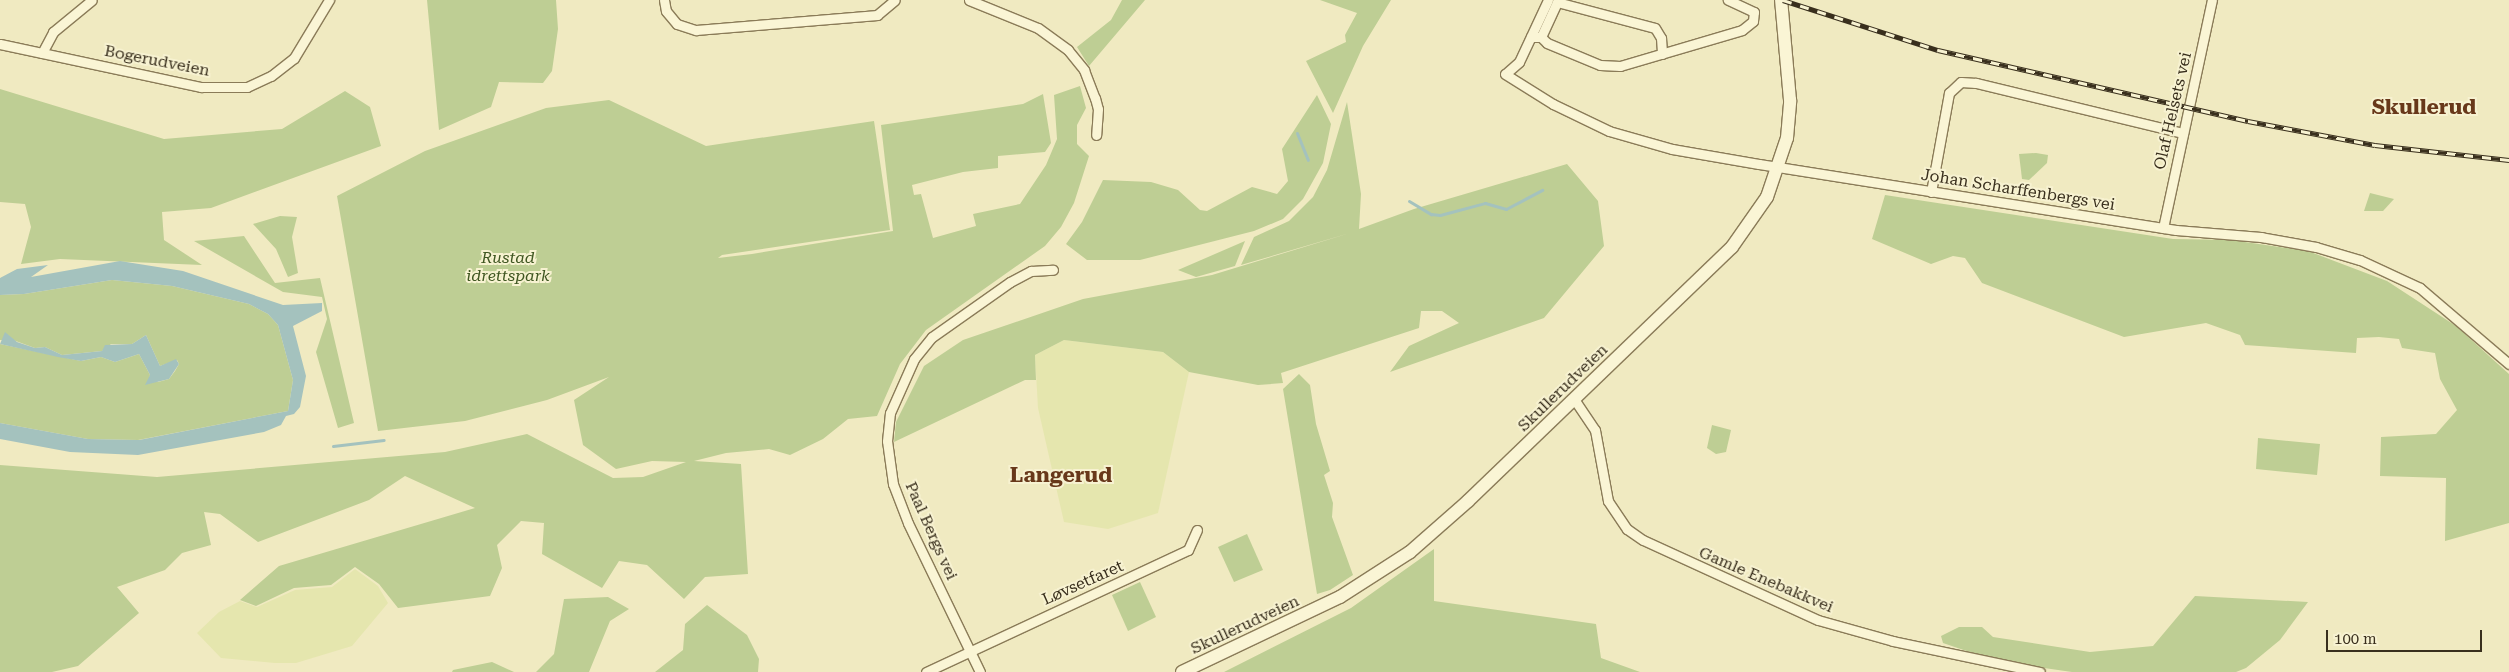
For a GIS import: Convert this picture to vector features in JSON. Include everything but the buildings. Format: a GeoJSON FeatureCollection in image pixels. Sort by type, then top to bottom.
{"type":"FeatureCollection","features":[{"type":"Feature","properties":{"kind":"main road","name":"Skullerudveien"},"geometry":{"type":"LineString","coordinates":[[1182,672],[1340,597],[1394,564],[1453,515],[1732,247],[1759,213],[1780,167],[1787,138],[1790,100],[1781,2]]}},
{"type":"Feature","properties":{"kind":"street"},"geometry":{"type":"LineString","coordinates":[[42,53],[53,32],[92,0]]}},
{"type":"Feature","properties":{"kind":"street","name":"Bogerudveien"},"geometry":{"type":"LineString","coordinates":[[0,44],[201,87],[248,87],[271,76],[294,58],[329,0]]}},
{"type":"Feature","properties":{"kind":"street"},"geometry":{"type":"LineString","coordinates":[[664,0],[666,11],[677,24],[696,30],[877,15],[895,0]]}},
{"type":"Feature","properties":{"kind":"street"},"geometry":{"type":"LineString","coordinates":[[969,0],[1038,28],[1068,50],[1084,70],[1095,98],[1098,109],[1096,135]]}},
{"type":"Feature","properties":{"kind":"street"},"geometry":{"type":"LineString","coordinates":[[1531,37],[1541,37],[1547,43],[1606,66],[1620,66],[1733,35],[1749,26],[1754,12],[1728,0]]}},
{"type":"Feature","properties":{"kind":"street","name":"Olaf Helsets vei"},"geometry":{"type":"LineString","coordinates":[[2163,228],[2212,0]]}},
{"type":"Feature","properties":{"kind":"street"},"geometry":{"type":"LineString","coordinates":[[1554,1],[1655,28],[1661,38],[1662,54]]}},
{"type":"Feature","properties":{"kind":"street"},"geometry":{"type":"LineString","coordinates":[[1541,37],[1554,1]]}},
{"type":"Feature","properties":{"kind":"street"},"geometry":{"type":"LineString","coordinates":[[1531,37],[1554,1]]}},
{"type":"Feature","properties":{"kind":"street","name":"Johan Scharffenbergs vei"},"geometry":{"type":"LineString","coordinates":[[1531,37],[1518,64],[1505,74],[1580,118],[1633,140],[1780,167],[2163,228],[2275,239],[2360,260],[2430,295],[2509,364]]}},
{"type":"Feature","properties":{"kind":"street"},"geometry":{"type":"LineString","coordinates":[[1931,192],[1948,93],[1961,82],[1976,83],[2183,133]]}},
{"type":"Feature","properties":{"kind":"street","name":"Paal Bergs vei"},"geometry":{"type":"LineString","coordinates":[[980,672],[969,652],[893,484],[887,441],[890,412],[914,359],[937,333],[1021,276],[1031,271],[1053,270]]}},
{"type":"Feature","properties":{"kind":"street","name":"Gamle Enebakkvei"},"geometry":{"type":"LineString","coordinates":[[1574,399],[1595,430],[1608,501],[1627,528],[1643,540],[1818,620],[1894,641],[2040,672]]}},
{"type":"Feature","properties":{"kind":"street","name":"Løvsetfaret"},"geometry":{"type":"LineString","coordinates":[[926,672],[1188,550],[1197,530]]}},
{"type":"Feature","properties":{"kind":"green space"},"geometry":{"type":"Polygon","coordinates":[[[427,0],[556,0],[558,29],[552,71],[543,83],[499,82],[491,107],[439,130],[427,0]]]}},
{"type":"Feature","properties":{"kind":"green space"},"geometry":{"type":"Polygon","coordinates":[[[1122,0],[1145,0],[1089,66],[1077,47],[1111,20],[1122,0]]]}},
{"type":"Feature","properties":{"kind":"green space"},"geometry":{"type":"Polygon","coordinates":[[[1320,0],[1391,0],[1363,46],[1333,113],[1306,61],[1346,42],[1345,35],[1357,13],[1320,0]]]}},
{"type":"Feature","properties":{"kind":"green space","name":"Rustad idrettspark"},"geometry":{"type":"Polygon","coordinates":[[[1080,86],[1086,108],[1077,125],[1077,144],[1089,156],[1074,203],[1061,227],[1045,246],[926,330],[900,364],[877,416],[848,419],[823,439],[790,455],[769,449],[726,453],[694,461],[741,464],[748,574],[705,577],[684,599],[647,565],[619,561],[602,588],[542,554],[544,523],[521,521],[497,545],[502,568],[490,596],[398,608],[379,584],[355,567],[331,585],[294,588],[256,606],[240,600],[279,566],[475,508],[405,476],[369,500],[258,542],[220,514],[204,512],[211,545],[182,553],[165,570],[117,587],[139,613],[78,666],[52,672],[0,672],[0,465],[157,477],[445,452],[527,434],[613,478],[643,477],[686,462],[652,461],[616,469],[583,445],[574,400],[609,377],[547,400],[465,421],[378,431],[337,196],[425,151],[546,108],[609,100],[706,146],[874,121],[890,230],[722,255],[718,258],[752,254],[893,231],[881,125],[1023,104],[1043,94],[1051,143],[1045,152],[998,156],[998,168],[963,172],[912,185],[914,195],[921,194],[933,238],[976,226],[973,214],[1020,204],[1046,165],[1057,139],[1054,95],[1080,86]]]}},
{"type":"Feature","properties":{"kind":"green space"},"geometry":{"type":"Polygon","coordinates":[[[0,89],[164,139],[282,129],[345,91],[370,107],[381,146],[211,208],[162,212],[164,240],[202,265],[60,259],[21,264],[31,227],[25,204],[0,202],[0,89]]]}},
{"type":"Feature","properties":{"kind":"green space"},"geometry":{"type":"Polygon","coordinates":[[[1317,95],[1331,124],[1323,163],[1303,199],[1283,219],[1254,231],[1140,260],[1087,260],[1066,244],[1082,222],[1103,180],[1151,182],[1178,190],[1200,210],[1207,211],[1252,187],[1277,194],[1288,181],[1282,149],[1317,95]]]}},
{"type":"Feature","properties":{"kind":"green space"},"geometry":{"type":"Polygon","coordinates":[[[1347,102],[1361,194],[1359,229],[1414,209],[1567,164],[1598,201],[1604,246],[1544,318],[1390,372],[1409,346],[1459,323],[1442,311],[1421,311],[1419,328],[1281,373],[1283,383],[1258,385],[1189,372],[1163,352],[1064,340],[1035,355],[1036,380],[1025,380],[894,442],[896,422],[924,366],[963,340],[1083,299],[1212,275],[1350,233],[1241,265],[1254,237],[1289,221],[1313,197],[1327,170],[1347,102]]]}},
{"type":"Feature","properties":{"kind":"green space"},"geometry":{"type":"Polygon","coordinates":[[[2036,153],[2048,155],[2047,163],[2029,180],[2022,179],[2019,154],[2036,153]]]}},
{"type":"Feature","properties":{"kind":"green space"},"geometry":{"type":"Polygon","coordinates":[[[2370,193],[2394,199],[2383,211],[2364,211],[2370,193]]]}},
{"type":"Feature","properties":{"kind":"green space"},"geometry":{"type":"Polygon","coordinates":[[[1885,195],[2173,239],[2231,240],[2308,251],[2387,281],[2456,326],[2509,374],[2509,523],[2445,541],[2446,478],[2380,476],[2381,437],[2436,434],[2457,410],[2440,379],[2435,353],[2402,348],[2399,339],[2379,337],[2357,338],[2356,353],[2245,345],[2240,335],[2206,323],[2124,337],[1982,283],[1965,258],[1953,256],[1931,264],[1872,239],[1885,195]]]}},
{"type":"Feature","properties":{"kind":"green space"},"geometry":{"type":"Polygon","coordinates":[[[280,216],[297,217],[292,237],[298,273],[288,277],[276,249],[253,224],[280,216]]]}},
{"type":"Feature","properties":{"kind":"green space"},"geometry":{"type":"Polygon","coordinates":[[[244,236],[275,283],[320,278],[354,423],[338,428],[316,352],[327,319],[322,297],[283,292],[194,241],[244,236]]]}},
{"type":"Feature","properties":{"kind":"green space"},"geometry":{"type":"Polygon","coordinates":[[[1245,241],[1235,266],[1196,277],[1178,270],[1245,241]]]}},
{"type":"Feature","properties":{"kind":"green space"},"geometry":{"type":"Polygon","coordinates":[[[112,280],[172,286],[249,304],[268,314],[278,325],[293,380],[288,411],[138,440],[88,439],[0,423],[0,344],[81,361],[101,357],[115,362],[139,354],[150,375],[149,380],[158,382],[169,379],[179,364],[177,360],[160,366],[146,335],[132,344],[111,344],[102,351],[62,355],[45,347],[35,348],[13,340],[0,340],[0,295],[24,294],[112,280]]]}},
{"type":"Feature","properties":{"kind":"green space"},"geometry":{"type":"Polygon","coordinates":[[[1064,340],[1163,352],[1189,372],[1158,513],[1108,529],[1064,522],[1038,408],[1035,355],[1064,340]]]}},
{"type":"Feature","properties":{"kind":"green space"},"geometry":{"type":"Polygon","coordinates":[[[1299,374],[1310,385],[1316,424],[1330,471],[1324,475],[1333,503],[1332,517],[1353,575],[1330,590],[1317,594],[1283,389],[1299,374]]]}},
{"type":"Feature","properties":{"kind":"green space"},"geometry":{"type":"Polygon","coordinates":[[[1712,425],[1731,430],[1726,452],[1716,454],[1707,448],[1712,425]]]}},
{"type":"Feature","properties":{"kind":"green space"},"geometry":{"type":"Polygon","coordinates":[[[2258,438],[2320,444],[2317,475],[2256,469],[2258,438]]]}},
{"type":"Feature","properties":{"kind":"green space"},"geometry":{"type":"Polygon","coordinates":[[[1247,534],[1263,570],[1234,582],[1218,547],[1247,534]]]}},
{"type":"Feature","properties":{"kind":"green space"},"geometry":{"type":"Polygon","coordinates":[[[1434,549],[1434,601],[1596,624],[1601,658],[1640,672],[1224,672],[1351,608],[1434,549]]]}},
{"type":"Feature","properties":{"kind":"green space"},"geometry":{"type":"Polygon","coordinates":[[[355,569],[378,586],[388,603],[352,646],[296,663],[275,663],[221,658],[197,633],[219,612],[240,601],[257,607],[295,590],[332,587],[355,569]]]}},
{"type":"Feature","properties":{"kind":"green space"},"geometry":{"type":"Polygon","coordinates":[[[1140,582],[1156,617],[1128,631],[1112,595],[1140,582]]]}},
{"type":"Feature","properties":{"kind":"green space"},"geometry":{"type":"Polygon","coordinates":[[[2195,596],[2308,602],[2280,640],[2246,668],[2236,672],[2072,672],[1996,661],[1943,643],[1941,636],[1959,627],[1982,627],[1993,637],[2090,652],[2153,646],[2195,596]]]}},
{"type":"Feature","properties":{"kind":"green space"},"geometry":{"type":"Polygon","coordinates":[[[608,597],[629,609],[610,621],[589,672],[536,672],[554,654],[564,599],[608,597]]]}},
{"type":"Feature","properties":{"kind":"green space"},"geometry":{"type":"Polygon","coordinates":[[[707,605],[747,635],[759,659],[758,672],[655,672],[683,650],[685,624],[707,605]]]}},
{"type":"Feature","properties":{"kind":"green space"},"geometry":{"type":"Polygon","coordinates":[[[492,662],[514,672],[452,672],[453,670],[492,662]]]}},
{"type":"Feature","properties":{"kind":"water"},"geometry":{"type":"Polygon","coordinates":[[[120,261],[183,271],[283,305],[322,303],[322,311],[293,326],[306,376],[300,407],[294,414],[286,416],[281,425],[264,432],[138,455],[70,452],[0,439],[0,423],[88,439],[139,440],[288,411],[293,380],[278,325],[268,314],[249,304],[172,286],[112,280],[24,294],[0,295],[0,278],[17,269],[48,265],[31,277],[120,261]]]}},
{"type":"Feature","properties":{"kind":"water"},"geometry":{"type":"Polygon","coordinates":[[[5,332],[17,342],[35,348],[45,347],[62,355],[102,351],[105,345],[132,344],[146,335],[160,366],[176,359],[179,364],[169,379],[145,385],[150,375],[139,354],[115,362],[101,357],[81,361],[0,344],[5,332]]]}},
{"type":"Feature","properties":{"kind":"waterway"},"geometry":{"type":"LineString","coordinates":[[1297,133],[1308,160]]}},
{"type":"Feature","properties":{"kind":"waterway"},"geometry":{"type":"LineString","coordinates":[[1409,201],[1431,214],[1440,215],[1485,203],[1506,209],[1542,190]]}},
{"type":"Feature","properties":{"kind":"waterway"},"geometry":{"type":"LineString","coordinates":[[333,446],[384,440]]}},
{"type":"Feature","properties":{"kind":"railway"},"geometry":{"type":"LineString","coordinates":[[1783,0],[1938,50],[2248,121],[2375,145],[2509,160]]}},
{"type":"Feature","properties":{"kind":"district","name":"Skullerud"},"geometry":{"type":"Point","coordinates":[2424,107]}},
{"type":"Feature","properties":{"kind":"district","name":"Langerud"},"geometry":{"type":"Point","coordinates":[1061,475]}}]}
